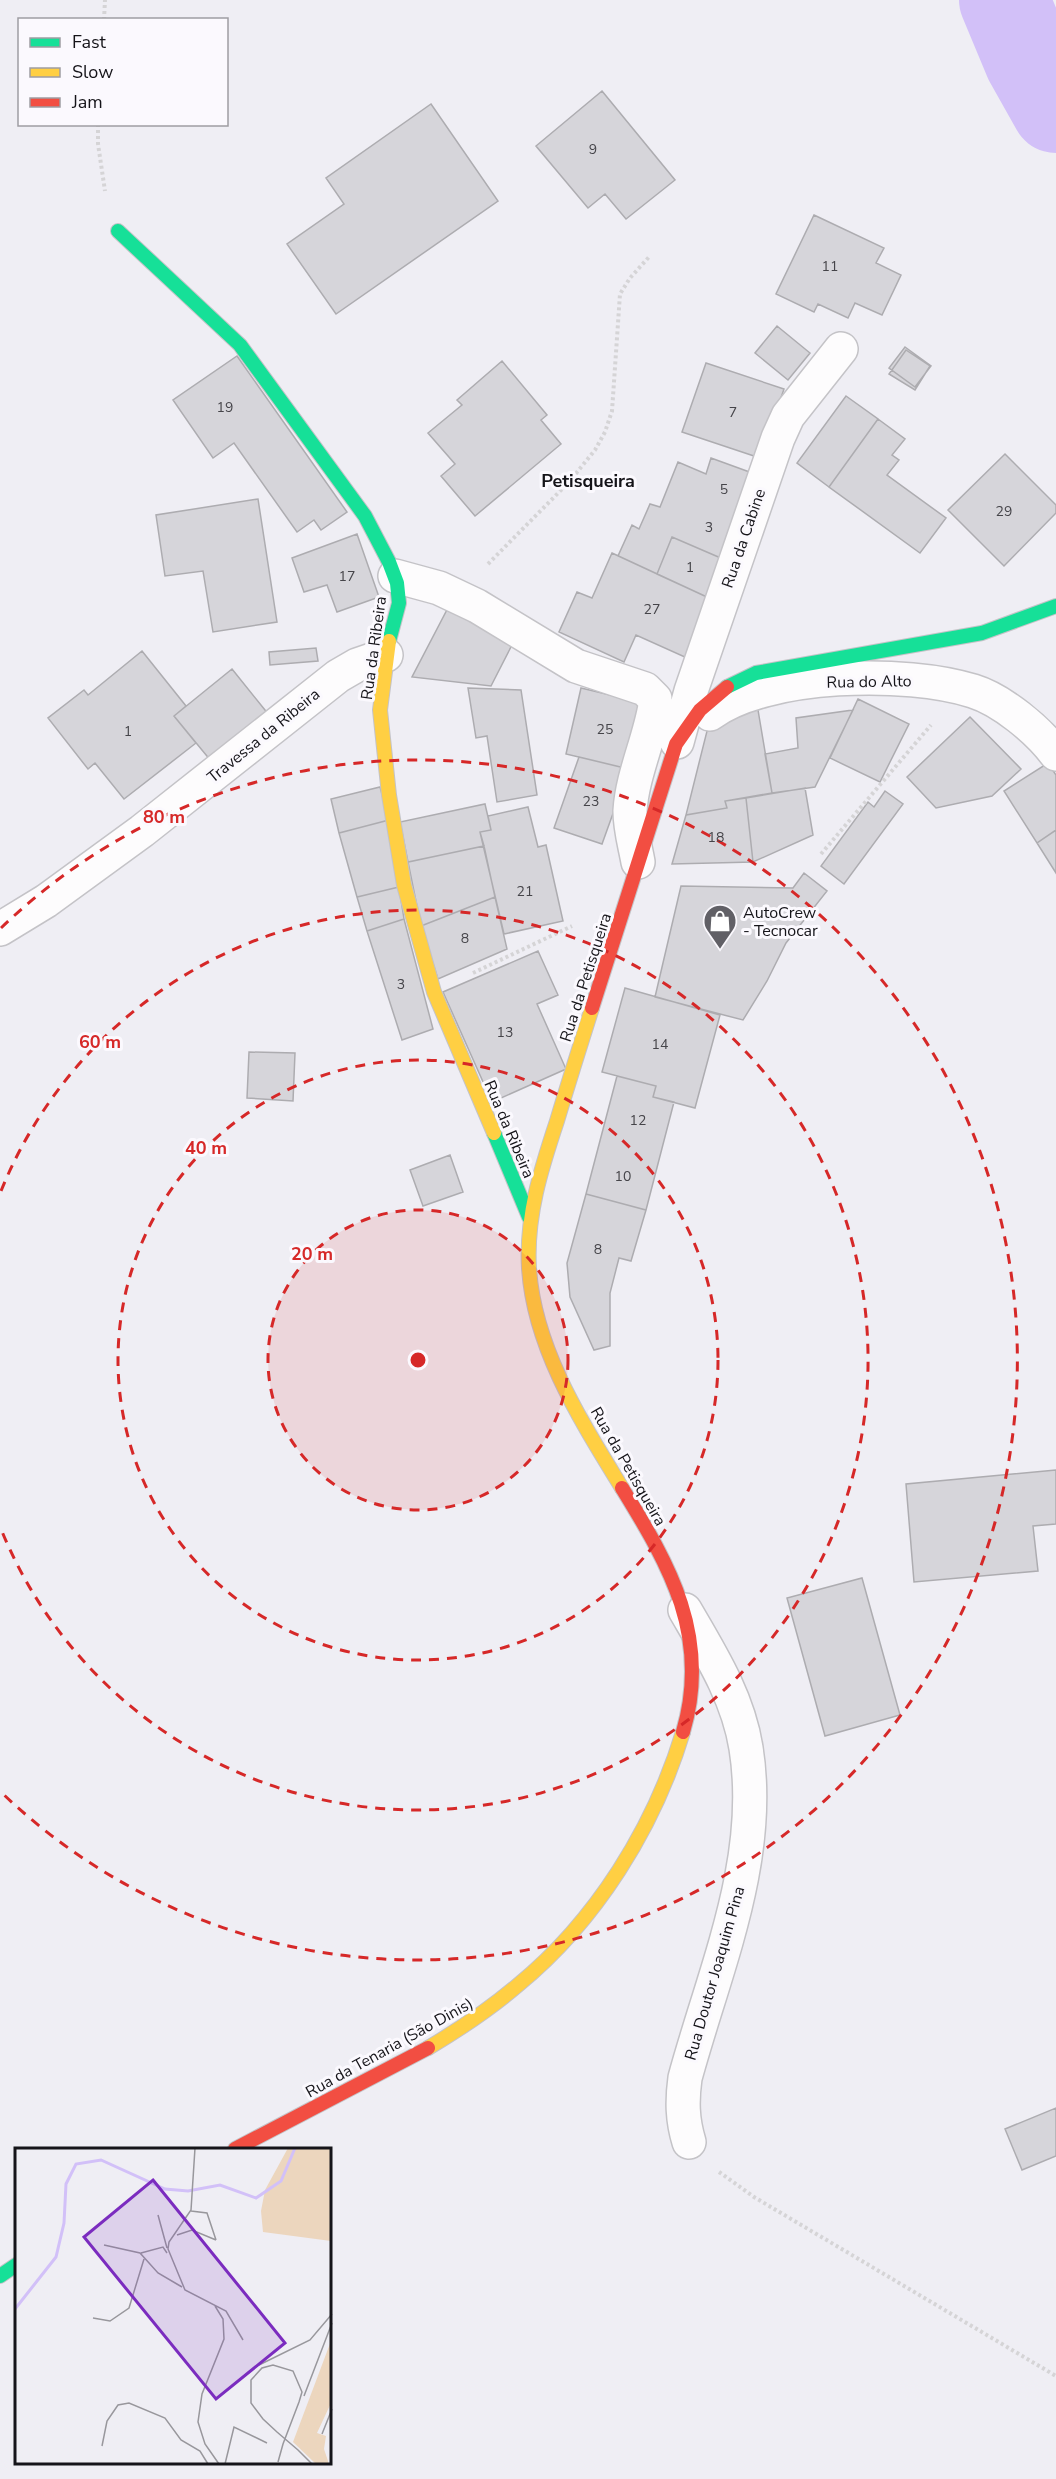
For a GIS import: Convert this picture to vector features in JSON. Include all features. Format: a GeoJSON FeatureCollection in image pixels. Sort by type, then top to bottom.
{"type":"FeatureCollection","features":[{"type":"Feature","properties":{"kind":"street","name":"Rua da Ribeira"},"geometry":{"type":"LineString","coordinates":[[118,231],[240,345],[365,516],[395,576],[399,603],[386,655],[380,710],[389,795],[404,885],[434,992],[529,1217]]}},
{"type":"Feature","properties":{"kind":"street","name":"Rua da Cabine"},"geometry":{"type":"LineString","coordinates":[[676,744],[691,691],[778,438],[788,416],[841,349]]}},
{"type":"Feature","properties":{"kind":"street"},"geometry":{"type":"LineString","coordinates":[[395,576],[439,588],[456,596],[516,628],[559,658],[596,674],[627,681],[645,689],[655,699],[654,716],[632,792],[630,812],[639,862]]}},
{"type":"Feature","properties":{"kind":"street","name":"Rua da Petisqueira"},"geometry":{"type":"LineString","coordinates":[[682,1603],[663,1557],[583,1422],[548,1347],[530,1281],[529,1217],[537,1183],[668,764],[686,727],[714,696],[726,686],[756,673],[982,633],[1056,606]]}},
{"type":"Feature","properties":{"kind":"street","name":"Travessa da Ribeira"},"geometry":{"type":"LineString","coordinates":[[0,929],[46,901],[142,831],[338,676],[357,665],[386,655]]}},
{"type":"Feature","properties":{"kind":"street","name":"Rua do Alto"},"geometry":{"type":"LineString","coordinates":[[676,744],[718,708],[752,693],[779,687],[846,680],[896,678],[976,691],[1022,720],[1047,742],[1056,754]]}},
{"type":"Feature","properties":{"kind":"street","name":"Rua Doutor Joaquim Pina"},"geometry":{"type":"LineString","coordinates":[[682,1603],[722,1674],[736,1711],[746,1746],[750,1786],[749,1829],[734,1913],[685,2078],[682,2100],[683,2122],[689,2142]]}},
{"type":"Feature","properties":{"kind":"street","name":"Rua da Tenaria (São Dinis)"},"geometry":{"type":"LineString","coordinates":[[237,2148],[384,2071],[450,2035],[479,2016],[525,1980],[557,1949],[590,1910],[617,1873],[642,1830],[675,1759],[687,1720],[691,1669],[690,1647],[682,1603]]}},
{"type":"Feature","properties":{"kind":"street"},"geometry":{"type":"LineString","coordinates":[[0,2276],[15,2266]]}},
{"type":"Feature","properties":{"kind":"path"},"geometry":{"type":"LineString","coordinates":[[104,18],[105,0]]}},
{"type":"Feature","properties":{"kind":"path"},"geometry":{"type":"LineString","coordinates":[[98,126],[103,183],[118,231]]}},
{"type":"Feature","properties":{"kind":"path"},"geometry":{"type":"LineString","coordinates":[[456,596],[569,482],[594,450],[612,411],[620,294],[630,278],[649,257]]}},
{"type":"Feature","properties":{"kind":"path"},"geometry":{"type":"LineString","coordinates":[[821,854],[962,688]]}},
{"type":"Feature","properties":{"kind":"path"},"geometry":{"type":"LineString","coordinates":[[434,992],[627,900]]}},
{"type":"Feature","properties":{"kind":"path"},"geometry":{"type":"LineString","coordinates":[[689,2142],[730,2182],[1056,2376]]}},
{"type":"Feature","properties":{"kind":"building"},"geometry":{"type":"Polygon","coordinates":[[[602,91],[675,180],[626,219],[605,194],[588,208],[536,146],[602,91]]]}},
{"type":"Feature","properties":{"kind":"building"},"geometry":{"type":"Polygon","coordinates":[[[431,104],[498,201],[336,314],[287,244],[344,204],[326,178],[431,104]]]}},
{"type":"Feature","properties":{"kind":"building"},"geometry":{"type":"Polygon","coordinates":[[[814,215],[884,248],[876,263],[901,275],[882,315],[855,303],[848,318],[818,304],[814,312],[776,294],[814,215]]]}},
{"type":"Feature","properties":{"kind":"building"},"geometry":{"type":"Polygon","coordinates":[[[777,326],[810,353],[788,380],[755,353],[777,326]]]}},
{"type":"Feature","properties":{"kind":"building"},"geometry":{"type":"Polygon","coordinates":[[[905,347],[931,366],[915,387],[889,368],[905,347]]]}},
{"type":"Feature","properties":{"kind":"building"},"geometry":{"type":"Polygon","coordinates":[[[906,350],[930,366],[915,390],[889,374],[906,350]]]}},
{"type":"Feature","properties":{"kind":"building"},"geometry":{"type":"Polygon","coordinates":[[[237,356],[347,512],[321,530],[314,520],[297,532],[234,443],[213,458],[173,400],[237,356]]]}},
{"type":"Feature","properties":{"kind":"building"},"geometry":{"type":"Polygon","coordinates":[[[502,361],[547,415],[541,420],[561,444],[475,516],[441,476],[455,464],[428,433],[462,405],[457,400],[502,361]]]}},
{"type":"Feature","properties":{"kind":"building"},"geometry":{"type":"Polygon","coordinates":[[[706,363],[784,389],[760,458],[682,432],[706,363]]]}},
{"type":"Feature","properties":{"kind":"building"},"geometry":{"type":"Polygon","coordinates":[[[846,396],[878,419],[829,487],[797,463],[846,396]]]}},
{"type":"Feature","properties":{"kind":"building"},"geometry":{"type":"Polygon","coordinates":[[[878,419],[905,439],[892,455],[899,460],[887,475],[946,518],[920,553],[829,487],[878,419]]]}},
{"type":"Feature","properties":{"kind":"building"},"geometry":{"type":"Polygon","coordinates":[[[1005,454],[1056,505],[1056,513],[1004,566],[948,510],[1005,454]]]}},
{"type":"Feature","properties":{"kind":"building"},"geometry":{"type":"Polygon","coordinates":[[[711,458],[755,474],[723,559],[672,537],[657,574],[618,556],[632,525],[639,529],[650,504],[660,507],[678,462],[706,474],[711,458]]]}},
{"type":"Feature","properties":{"kind":"building"},"geometry":{"type":"Polygon","coordinates":[[[258,499],[277,622],[213,632],[203,571],[165,576],[156,515],[258,499]]]}},
{"type":"Feature","properties":{"kind":"building"},"geometry":{"type":"Polygon","coordinates":[[[357,534],[379,597],[337,612],[327,585],[304,592],[292,558],[357,534]]]}},
{"type":"Feature","properties":{"kind":"building"},"geometry":{"type":"Polygon","coordinates":[[[672,537],[723,559],[709,598],[657,574],[672,537]]]}},
{"type":"Feature","properties":{"kind":"building"},"geometry":{"type":"Polygon","coordinates":[[[612,553],[709,598],[687,658],[636,635],[624,662],[559,632],[577,592],[592,598],[612,553]]]}},
{"type":"Feature","properties":{"kind":"building"},"geometry":{"type":"Polygon","coordinates":[[[450,604],[515,639],[491,686],[412,677],[450,604]]]}},
{"type":"Feature","properties":{"kind":"building"},"geometry":{"type":"Polygon","coordinates":[[[316,648],[318,661],[270,665],[269,652],[316,648]]]}},
{"type":"Feature","properties":{"kind":"building"},"geometry":{"type":"Polygon","coordinates":[[[142,651],[186,706],[174,716],[196,743],[124,799],[95,763],[88,769],[48,718],[84,690],[88,695],[142,651]]]}},
{"type":"Feature","properties":{"kind":"building"},"geometry":{"type":"Polygon","coordinates":[[[232,669],[269,715],[211,761],[174,716],[232,669]]]}},
{"type":"Feature","properties":{"kind":"building"},"geometry":{"type":"Polygon","coordinates":[[[468,688],[521,690],[537,795],[497,802],[487,736],[476,738],[468,688]]]}},
{"type":"Feature","properties":{"kind":"building"},"geometry":{"type":"Polygon","coordinates":[[[581,688],[644,703],[629,769],[566,754],[581,688]]]}},
{"type":"Feature","properties":{"kind":"building"},"geometry":{"type":"Polygon","coordinates":[[[858,699],[909,724],[880,782],[830,758],[858,699]]]}},
{"type":"Feature","properties":{"kind":"building"},"geometry":{"type":"Polygon","coordinates":[[[758,710],[772,793],[725,801],[727,808],[686,815],[707,731],[723,714],[758,710]]]}},
{"type":"Feature","properties":{"kind":"building"},"geometry":{"type":"Polygon","coordinates":[[[853,710],[815,787],[772,793],[765,754],[798,748],[796,718],[853,710]]]}},
{"type":"Feature","properties":{"kind":"building"},"geometry":{"type":"Polygon","coordinates":[[[970,717],[1021,769],[992,796],[936,808],[907,777],[970,717]]]}},
{"type":"Feature","properties":{"kind":"building"},"geometry":{"type":"Polygon","coordinates":[[[579,757],[629,769],[602,844],[554,828],[579,757]]]}},
{"type":"Feature","properties":{"kind":"building"},"geometry":{"type":"Polygon","coordinates":[[[1048,763],[1056,775],[1056,830],[1037,843],[1004,791],[1048,763]]]}},
{"type":"Feature","properties":{"kind":"building"},"geometry":{"type":"Polygon","coordinates":[[[380,787],[389,820],[339,833],[331,799],[380,787]]]}},
{"type":"Feature","properties":{"kind":"building"},"geometry":{"type":"Polygon","coordinates":[[[805,788],[813,835],[753,862],[746,798],[805,788]]]}},
{"type":"Feature","properties":{"kind":"building"},"geometry":{"type":"Polygon","coordinates":[[[885,791],[903,804],[844,884],[821,866],[868,802],[874,807],[885,791]]]}},
{"type":"Feature","properties":{"kind":"building"},"geometry":{"type":"Polygon","coordinates":[[[746,798],[753,862],[672,864],[686,815],[727,808],[725,801],[746,798]]]}},
{"type":"Feature","properties":{"kind":"building"},"geometry":{"type":"Polygon","coordinates":[[[485,804],[491,830],[480,832],[484,846],[408,862],[400,822],[485,804]]]}},
{"type":"Feature","properties":{"kind":"building"},"geometry":{"type":"Polygon","coordinates":[[[528,807],[538,847],[546,845],[563,921],[504,934],[480,832],[491,830],[488,816],[528,807]]]}},
{"type":"Feature","properties":{"kind":"building"},"geometry":{"type":"Polygon","coordinates":[[[389,820],[399,887],[357,897],[339,833],[389,820]]]}},
{"type":"Feature","properties":{"kind":"building"},"geometry":{"type":"Polygon","coordinates":[[[1056,830],[1056,873],[1037,843],[1056,830]]]}},
{"type":"Feature","properties":{"kind":"building"},"geometry":{"type":"Polygon","coordinates":[[[484,846],[495,897],[421,926],[408,862],[484,846]]]}},
{"type":"Feature","properties":{"kind":"building"},"geometry":{"type":"Polygon","coordinates":[[[804,873],[827,891],[786,943],[767,981],[743,1020],[655,997],[681,886],[793,888],[804,873]]]}},
{"type":"Feature","properties":{"kind":"building"},"geometry":{"type":"Polygon","coordinates":[[[399,887],[404,919],[367,931],[357,897],[399,887]]]}},
{"type":"Feature","properties":{"kind":"building"},"geometry":{"type":"Polygon","coordinates":[[[495,897],[507,949],[438,979],[421,926],[495,897]]]}},
{"type":"Feature","properties":{"kind":"building"},"geometry":{"type":"Polygon","coordinates":[[[404,919],[433,1029],[402,1040],[367,931],[404,919]]]}},
{"type":"Feature","properties":{"kind":"building"},"geometry":{"type":"Polygon","coordinates":[[[538,951],[558,995],[537,1004],[566,1069],[492,1102],[443,992],[538,951]]]}},
{"type":"Feature","properties":{"kind":"building"},"geometry":{"type":"Polygon","coordinates":[[[625,988],[720,1015],[695,1108],[653,1097],[656,1086],[602,1072],[625,988]]]}},
{"type":"Feature","properties":{"kind":"building"},"geometry":{"type":"Polygon","coordinates":[[[249,1052],[295,1053],[293,1101],[247,1098],[249,1052]]]}},
{"type":"Feature","properties":{"kind":"building"},"geometry":{"type":"Polygon","coordinates":[[[617,1076],[656,1086],[653,1097],[674,1102],[646,1210],[586,1194],[617,1076]]]}},
{"type":"Feature","properties":{"kind":"building"},"geometry":{"type":"Polygon","coordinates":[[[450,1155],[463,1192],[423,1206],[410,1170],[450,1155]]]}},
{"type":"Feature","properties":{"kind":"building"},"geometry":{"type":"Polygon","coordinates":[[[586,1194],[646,1210],[631,1261],[619,1258],[610,1293],[610,1346],[594,1350],[570,1297],[567,1263],[586,1194]]]}},
{"type":"Feature","properties":{"kind":"building"},"geometry":{"type":"Polygon","coordinates":[[[1056,1470],[1056,1524],[1033,1526],[1038,1571],[914,1582],[906,1484],[1056,1470]]]}},
{"type":"Feature","properties":{"kind":"building"},"geometry":{"type":"Polygon","coordinates":[[[862,1578],[900,1715],[825,1736],[787,1598],[862,1578]]]}},
{"type":"Feature","properties":{"kind":"building"},"geometry":{"type":"Polygon","coordinates":[[[1056,2108],[1056,2156],[1022,2170],[1005,2129],[1056,2108]]]}},
{"type":"Feature","properties":{"kind":"waterway"},"geometry":{"type":"LineString","coordinates":[[1004,0],[1029,60],[1056,108]]}},
{"type":"Feature","properties":{"kind":"traffic: fast"},"geometry":{"type":"LineString","coordinates":[[118,231],[240,345],[365,516],[389,562],[397,583],[399,603],[389,641]]}},
{"type":"Feature","properties":{"kind":"traffic: fast"},"geometry":{"type":"LineString","coordinates":[[727,687],[756,673],[982,633],[1056,606]]}},
{"type":"Feature","properties":{"kind":"traffic: fast"},"geometry":{"type":"LineString","coordinates":[[494,1133],[529,1217]]}},
{"type":"Feature","properties":{"kind":"traffic: fast"},"geometry":{"type":"LineString","coordinates":[[0,2276],[15,2266]]}},
{"type":"Feature","properties":{"kind":"traffic: slow"},"geometry":{"type":"LineString","coordinates":[[389,641],[380,710],[389,795],[404,885],[434,992],[494,1133]]}},
{"type":"Feature","properties":{"kind":"traffic: slow"},"geometry":{"type":"LineString","coordinates":[[592,1008],[545,1157],[536,1193],[530,1230],[529,1268],[533,1298],[550,1355],[576,1410],[622,1488]]}},
{"type":"Feature","properties":{"kind":"traffic: slow"},"geometry":{"type":"LineString","coordinates":[[428,2048],[497,2002],[546,1960],[573,1932],[597,1902],[639,1837],[671,1768],[683,1732]]}},
{"type":"Feature","properties":{"kind":"traffic: jam"},"geometry":{"type":"LineString","coordinates":[[592,1008],[676,744],[700,710],[727,687]]}},
{"type":"Feature","properties":{"kind":"traffic: jam"},"geometry":{"type":"LineString","coordinates":[[622,1488],[670,1574],[689,1634],[692,1665],[690,1697],[683,1732]]}},
{"type":"Feature","properties":{"kind":"traffic: jam"},"geometry":{"type":"LineString","coordinates":[[237,2148],[428,2048]]}},
{"type":"Feature","properties":{"kind":"place","name":"AutoCrew - Tecnocar"},"geometry":{"type":"Point","coordinates":[720,950]}},
{"type":"Feature","properties":{"kind":"district","name":"Petisqueira"},"geometry":{"type":"Point","coordinates":[588,481]}}]}
